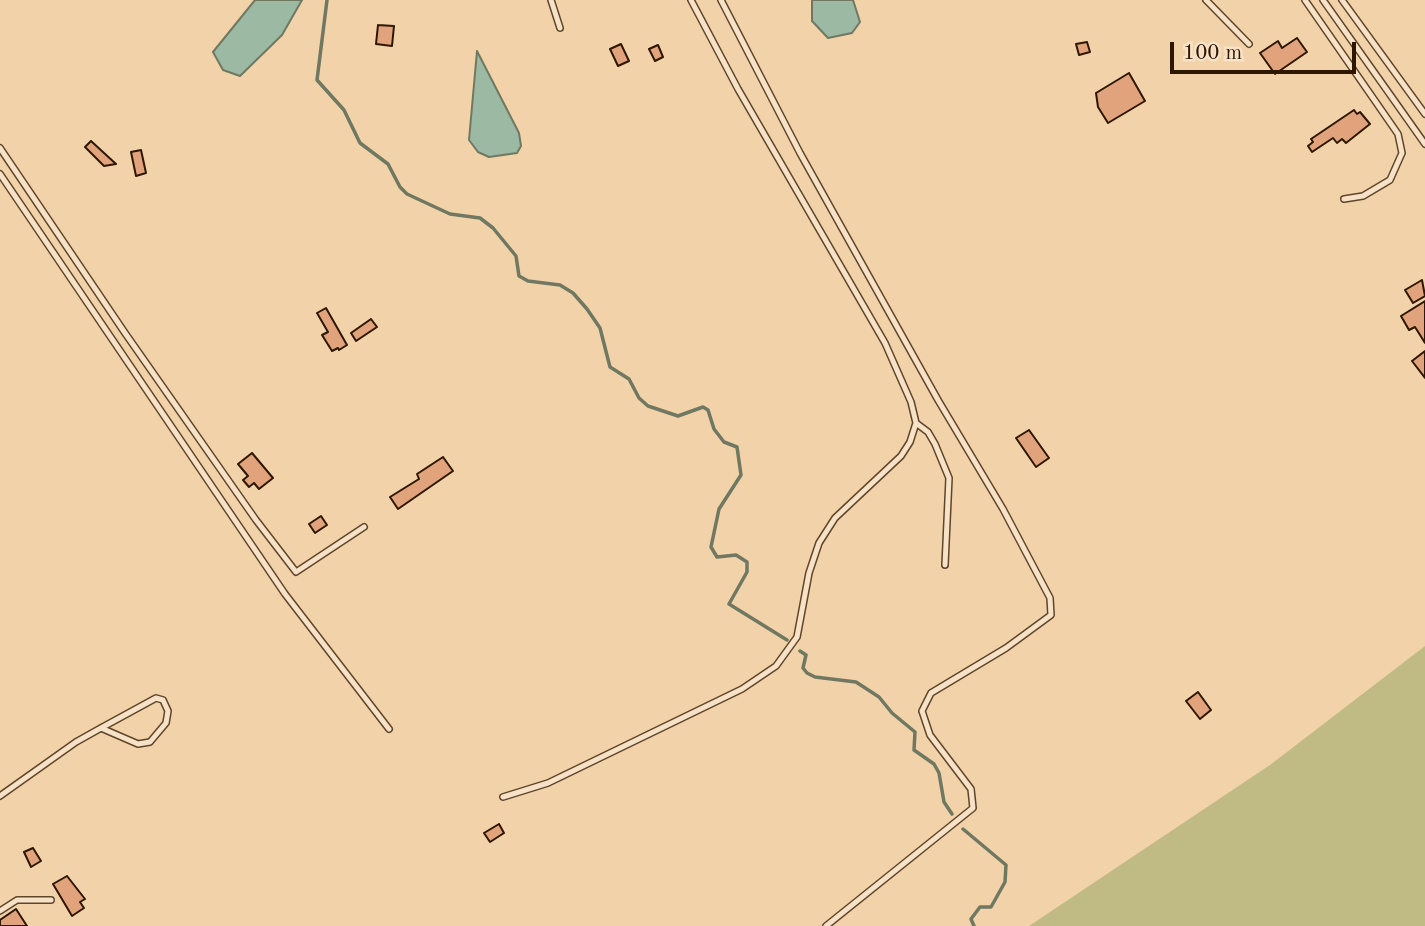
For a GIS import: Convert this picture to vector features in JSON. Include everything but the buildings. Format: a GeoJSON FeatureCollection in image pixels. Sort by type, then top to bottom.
{"type":"FeatureCollection","features":[{"type":"Feature","properties":{"kind":"lane"},"geometry":{"type":"LineString","coordinates":[[551,0],[560,28]]}},
{"type":"Feature","properties":{"kind":"lane"},"geometry":{"type":"LineString","coordinates":[[503,797],[560,777],[741,689],[776,666],[797,637],[809,573],[819,543],[835,518],[901,456],[910,442],[916,423],[911,402],[885,343],[738,89],[691,0]]}},
{"type":"Feature","properties":{"kind":"lane"},"geometry":{"type":"LineString","coordinates":[[720,0],[800,153],[938,400],[1003,509],[1049,598],[1051,615],[1006,648],[931,693],[922,711],[930,735],[971,789],[974,808],[827,926]]}},
{"type":"Feature","properties":{"kind":"lane"},"geometry":{"type":"LineString","coordinates":[[1206,0],[1249,44]]}},
{"type":"Feature","properties":{"kind":"lane"},"geometry":{"type":"LineString","coordinates":[[1305,0],[1398,134],[1402,153],[1390,180],[1363,195],[1344,199]]}},
{"type":"Feature","properties":{"kind":"lane"},"geometry":{"type":"LineString","coordinates":[[1323,0],[1425,144]]}},
{"type":"Feature","properties":{"kind":"lane"},"geometry":{"type":"LineString","coordinates":[[1342,0],[1425,114]]}},
{"type":"Feature","properties":{"kind":"lane"},"geometry":{"type":"LineString","coordinates":[[0,148],[118,323],[256,520],[296,572],[364,527]]}},
{"type":"Feature","properties":{"kind":"lane"},"geometry":{"type":"LineString","coordinates":[[0,174],[285,594],[389,729]]}},
{"type":"Feature","properties":{"kind":"lane"},"geometry":{"type":"LineString","coordinates":[[916,423],[928,432],[949,478],[945,565]]}},
{"type":"Feature","properties":{"kind":"lane"},"geometry":{"type":"LineString","coordinates":[[0,796],[101,728],[156,698],[163,700],[168,711],[166,723],[150,742],[138,744],[101,728]]}},
{"type":"Feature","properties":{"kind":"lane"},"geometry":{"type":"LineString","coordinates":[[0,911],[17,901],[51,900]]}},
{"type":"Feature","properties":{"kind":"shaded area"},"geometry":{"type":"Polygon","coordinates":[[[255,0],[302,0],[282,35],[240,76],[223,70],[213,52],[255,0]]]}},
{"type":"Feature","properties":{"kind":"shaded area"},"geometry":{"type":"Polygon","coordinates":[[[812,0],[853,0],[860,22],[852,33],[828,38],[812,21],[812,0]]]}},
{"type":"Feature","properties":{"kind":"shaded area"},"geometry":{"type":"Polygon","coordinates":[[[477,51],[519,133],[521,146],[517,153],[489,157],[478,152],[469,140],[477,51]]]}},
{"type":"Feature","properties":{"kind":"shaded area"},"geometry":{"type":"Polygon","coordinates":[[[1425,646],[1425,926],[1029,926],[1270,765],[1425,646]]]}},
{"type":"Feature","properties":{"kind":"waterway"},"geometry":{"type":"LineString","coordinates":[[327,0],[317,80],[344,110],[360,143],[388,164],[400,187],[407,194],[450,214],[480,218],[493,228],[516,256],[519,276],[528,281],[560,285],[573,293],[587,309],[600,328],[610,367],[629,379],[639,398],[648,406],[678,416],[703,407],[708,410],[714,429],[724,442],[737,447],[741,475],[719,509],[711,547],[717,557],[736,555],[747,562],[747,572],[729,604],[787,640]]}},
{"type":"Feature","properties":{"kind":"waterway"},"geometry":{"type":"LineString","coordinates":[[800,651],[806,655],[803,668],[807,673],[815,677],[856,682],[879,697],[892,713],[915,732],[914,750],[934,764],[939,773],[944,802],[952,814]]}},
{"type":"Feature","properties":{"kind":"waterway"},"geometry":{"type":"LineString","coordinates":[[963,829],[1006,865],[1005,882],[991,907],[980,907],[971,919],[974,926]]}}]}
